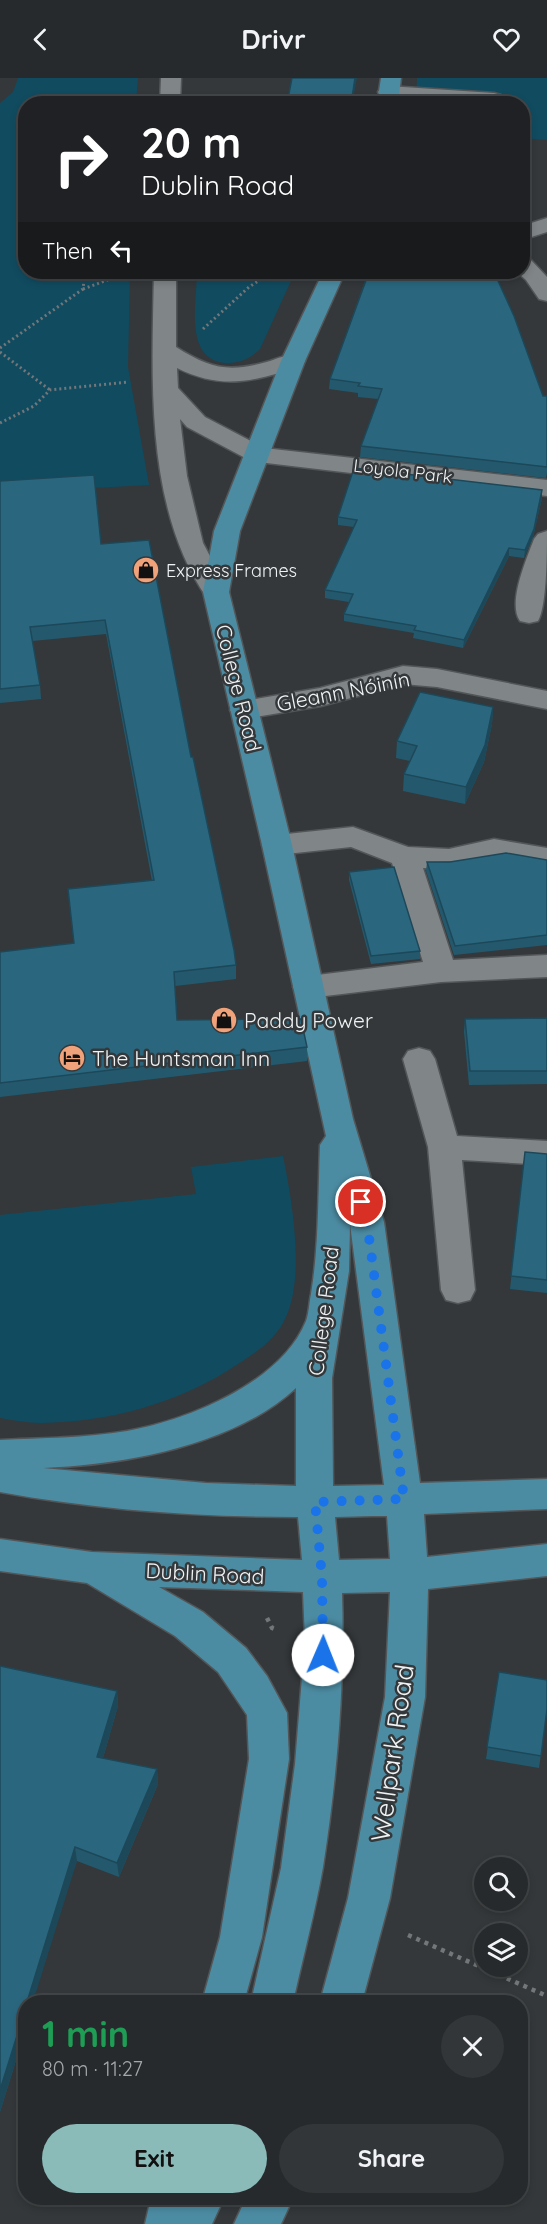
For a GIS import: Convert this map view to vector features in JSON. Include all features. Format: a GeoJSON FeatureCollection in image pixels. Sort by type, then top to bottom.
{"type":"FeatureCollection","features":[{"type":"Feature","properties":{"kind":"main road","name":"College Road"},"geometry":{"type":"LineString","coordinates":[[331,279],[293,361],[228,531],[216,592],[277,845],[337,1119],[367,1222],[404,1499]]}},
{"type":"Feature","properties":{"kind":"main road","name":"College Road"},"geometry":{"type":"LineString","coordinates":[[315,1502],[314,1378],[332,1271],[337,1119]]}},
{"type":"Feature","properties":{"kind":"main road"},"geometry":{"type":"LineString","coordinates":[[0,1455],[126,1446],[164,1438],[216,1418],[255,1398],[279,1382],[302,1359],[325,1319]]}},
{"type":"Feature","properties":{"kind":"main road"},"geometry":{"type":"LineString","coordinates":[[0,1477],[28,1482],[198,1499],[315,1502],[547,1494]]}},
{"type":"Feature","properties":{"kind":"main road","name":"Wellpark Road"},"geometry":{"type":"LineString","coordinates":[[343,1995],[369,1898],[405,1697],[410,1575],[404,1499]]}},
{"type":"Feature","properties":{"kind":"main road"},"geometry":{"type":"LineString","coordinates":[[274,1995],[302,1868],[315,1764],[324,1640],[322,1577],[315,1502]]}},
{"type":"Feature","properties":{"kind":"main road","name":"Dublin Road"},"geometry":{"type":"LineString","coordinates":[[0,1555],[92,1568],[322,1577],[410,1575],[547,1560]]}},
{"type":"Feature","properties":{"kind":"main road"},"geometry":{"type":"LineString","coordinates":[[92,1568],[189,1624],[232,1660],[253,1688],[267,1713],[269,1759],[241,1937],[225,1995]]}},
{"type":"Feature","properties":{"kind":"main road"},"geometry":{"type":"LineString","coordinates":[[168,2224],[172,2205]]}},
{"type":"Feature","properties":{"kind":"main road"},"geometry":{"type":"LineString","coordinates":[[189,2224],[198,2205]]}},
{"type":"Feature","properties":{"kind":"main road"},"geometry":{"type":"LineString","coordinates":[[257,2224],[266,2205]]}},
{"type":"Feature","properties":{"kind":"street"},"geometry":{"type":"LineString","coordinates":[[170,96],[171,78]]}},
{"type":"Feature","properties":{"kind":"street"},"geometry":{"type":"LineString","coordinates":[[389,91],[455,96]]}},
{"type":"Feature","properties":{"kind":"street"},"geometry":{"type":"LineString","coordinates":[[530,230],[547,225]]}},
{"type":"Feature","properties":{"kind":"street"},"geometry":{"type":"LineString","coordinates":[[530,271],[547,294]]}},
{"type":"Feature","properties":{"kind":"street"},"geometry":{"type":"LineString","coordinates":[[165,279],[164,349],[168,444],[191,545],[216,592]]}},
{"type":"Feature","properties":{"kind":"street"},"geometry":{"type":"LineString","coordinates":[[164,349],[190,367],[222,378],[242,376],[293,361]]}},
{"type":"Feature","properties":{"kind":"street"},"geometry":{"type":"LineString","coordinates":[[165,384],[196,422],[258,455]]}},
{"type":"Feature","properties":{"kind":"street","name":"Loyola Park"},"geometry":{"type":"LineString","coordinates":[[258,455],[547,488]]}},
{"type":"Feature","properties":{"kind":"street"},"geometry":{"type":"LineString","coordinates":[[529,615],[532,582],[547,539]]}},
{"type":"Feature","properties":{"kind":"street","name":"Gleann Nóinín"},"geometry":{"type":"LineString","coordinates":[[244,710],[321,697],[403,675],[437,678],[547,700]]}},
{"type":"Feature","properties":{"kind":"street"},"geometry":{"type":"LineString","coordinates":[[277,845],[353,837],[405,857],[449,859],[494,849],[547,858]]}},
{"type":"Feature","properties":{"kind":"street"},"geometry":{"type":"LineString","coordinates":[[405,857],[441,971]]}},
{"type":"Feature","properties":{"kind":"street"},"geometry":{"type":"LineString","coordinates":[[309,987],[441,971],[547,966]]}},
{"type":"Feature","properties":{"kind":"street"},"geometry":{"type":"LineString","coordinates":[[419,1059],[444,1148],[458,1290]]}},
{"type":"Feature","properties":{"kind":"street"},"geometry":{"type":"LineString","coordinates":[[444,1148],[547,1153]]}},
{"type":"Feature","properties":{"kind":"path"},"geometry":{"type":"LineString","coordinates":[[83,289],[84,279]]}},
{"type":"Feature","properties":{"kind":"path"},"geometry":{"type":"LineString","coordinates":[[0,348],[83,289],[110,279]]}},
{"type":"Feature","properties":{"kind":"path"},"geometry":{"type":"LineString","coordinates":[[201,331],[249,287],[261,279]]}},
{"type":"Feature","properties":{"kind":"path"},"geometry":{"type":"LineString","coordinates":[[0,352],[50,390],[165,384]]}},
{"type":"Feature","properties":{"kind":"path"},"geometry":{"type":"LineString","coordinates":[[0,423],[34,406],[50,390]]}},
{"type":"Feature","properties":{"kind":"path"},"geometry":{"type":"LineString","coordinates":[[404,1933],[547,1996]]}},
{"type":"Feature","properties":{"kind":"shaded area"},"geometry":{"type":"Polygon","coordinates":[[[18,78],[138,78],[137,96],[18,96],[18,279],[130,279],[128,367],[149,485],[0,493],[0,103],[13,92],[18,78]]]}},
{"type":"Feature","properties":{"kind":"shaded area"},"geometry":{"type":"Polygon","coordinates":[[[417,78],[547,78],[547,140],[530,139],[530,96],[416,96],[417,78]]]}},
{"type":"Feature","properties":{"kind":"shaded area"},"geometry":{"type":"Polygon","coordinates":[[[197,279],[292,279],[260,349],[240,361],[226,363],[212,359],[203,352],[195,327],[197,279]]]}},
{"type":"Feature","properties":{"kind":"shaded area"},"geometry":{"type":"Polygon","coordinates":[[[283,1156],[293,1215],[295,1280],[292,1300],[286,1317],[266,1344],[216,1378],[168,1400],[144,1408],[67,1422],[36,1423],[0,1418],[0,1215],[196,1194],[191,1167],[283,1156]]]}},
{"type":"Feature","properties":{"kind":"building"},"geometry":{"type":"Polygon","coordinates":[[[292,78],[355,78],[352,96],[289,96],[292,78]]]}},
{"type":"Feature","properties":{"kind":"building"},"geometry":{"type":"Polygon","coordinates":[[[366,279],[497,279],[514,316],[543,396],[547,396],[547,467],[361,446],[382,389],[330,379],[366,279]]]}},
{"type":"Feature","properties":{"kind":"building"},"geometry":{"type":"Polygon","coordinates":[[[354,468],[542,490],[534,529],[525,550],[509,548],[464,640],[414,630],[416,626],[344,614],[353,594],[325,590],[357,520],[338,517],[354,468]]]}},
{"type":"Feature","properties":{"kind":"building"},"geometry":{"type":"Polygon","coordinates":[[[94,475],[101,544],[149,540],[191,757],[193,757],[234,950],[236,965],[174,972],[177,1020],[301,1019],[307,1047],[0,1083],[0,952],[74,943],[68,889],[154,880],[105,620],[30,627],[40,685],[0,689],[0,481],[94,475]]]}},
{"type":"Feature","properties":{"kind":"building"},"geometry":{"type":"Polygon","coordinates":[[[420,692],[493,707],[485,745],[466,787],[404,774],[417,746],[397,741],[420,692]]]}},
{"type":"Feature","properties":{"kind":"building"},"geometry":{"type":"Polygon","coordinates":[[[506,853],[547,860],[547,935],[455,946],[427,862],[450,862],[506,853]]]}},
{"type":"Feature","properties":{"kind":"building"},"geometry":{"type":"Polygon","coordinates":[[[394,867],[420,951],[371,956],[349,872],[394,867]]]}},
{"type":"Feature","properties":{"kind":"building"},"geometry":{"type":"Polygon","coordinates":[[[547,1018],[547,1071],[470,1071],[465,1019],[547,1018]]]}},
{"type":"Feature","properties":{"kind":"building"},"geometry":{"type":"Polygon","coordinates":[[[525,1152],[547,1154],[547,1280],[511,1276],[525,1152]]]}},
{"type":"Feature","properties":{"kind":"building"},"geometry":{"type":"Polygon","coordinates":[[[0,1666],[117,1691],[97,1757],[157,1769],[117,1863],[75,1847],[29,1995],[18,1995],[18,2033],[0,2090],[0,1666]]]}},
{"type":"Feature","properties":{"kind":"building"},"geometry":{"type":"Polygon","coordinates":[[[499,1672],[547,1680],[547,1709],[541,1756],[487,1747],[499,1672]]]}},
{"type":"Feature","properties":{"kind":"place","name":"Express Frames"},"geometry":{"type":"Point","coordinates":[146,570]}},
{"type":"Feature","properties":{"kind":"place","name":"Paddy Power"},"geometry":{"type":"Point","coordinates":[224,1020]}},
{"type":"Feature","properties":{"kind":"place","name":"The Huntsman Inn"},"geometry":{"type":"Point","coordinates":[72,1058]}},
{"type":"Feature","properties":{"kind":"route"},"geometry":{"type":"LineString","coordinates":[[323,1655],[322,1577],[315,1502],[404,1499],[367,1222],[361,1202]]}}]}
